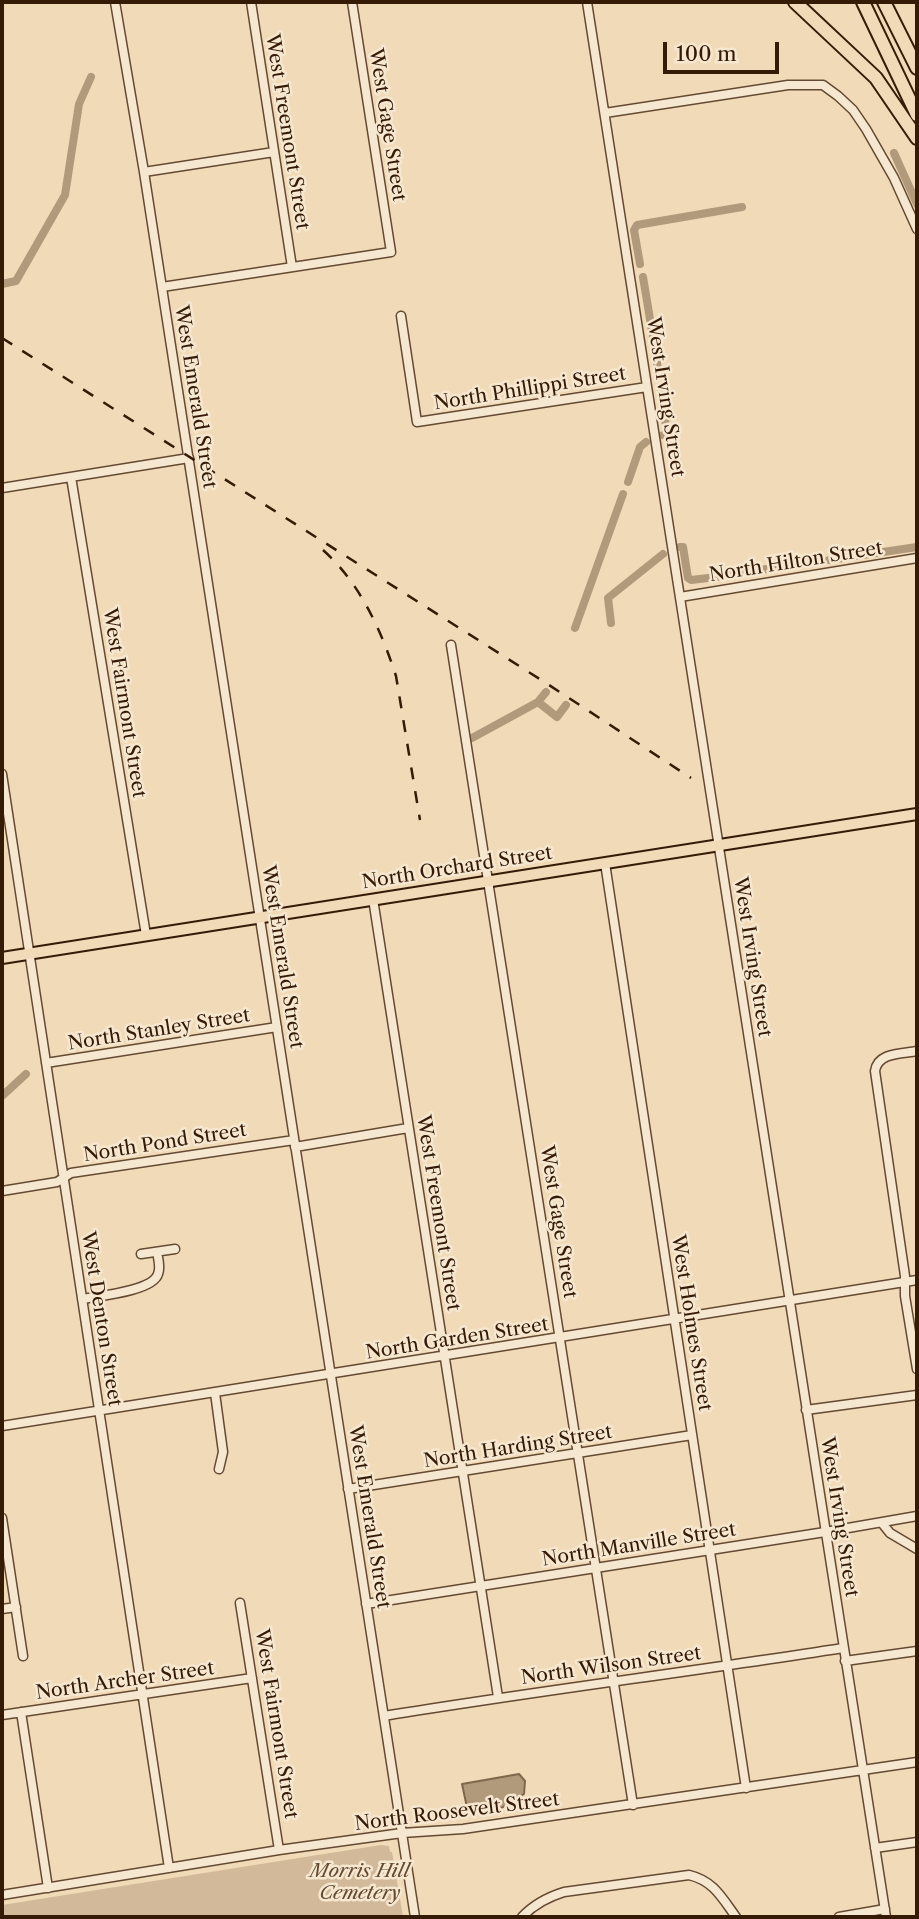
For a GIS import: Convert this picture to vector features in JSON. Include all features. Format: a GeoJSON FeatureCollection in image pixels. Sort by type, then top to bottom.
{"type":"FeatureCollection","features":[{"type":"Feature","properties":{"kind":"highway"},"geometry":{"type":"LineString","coordinates":[[795,2],[876,78],[917,138]]}},
{"type":"Feature","properties":{"kind":"highway"},"geometry":{"type":"LineString","coordinates":[[863,2],[917,115]]}},
{"type":"Feature","properties":{"kind":"highway"},"geometry":{"type":"LineString","coordinates":[[884,2],[917,68]]}},
{"type":"Feature","properties":{"kind":"main road","name":"North Orchard Street"},"geometry":{"type":"LineString","coordinates":[[2,958],[917,814]]}},
{"type":"Feature","properties":{"kind":"street","name":"West Emerald Street"},"geometry":{"type":"LineString","coordinates":[[115,2],[189,458],[415,1917]]}},
{"type":"Feature","properties":{"kind":"street","name":"West Freemont Street"},"geometry":{"type":"LineString","coordinates":[[251,2],[292,267]]}},
{"type":"Feature","properties":{"kind":"street","name":"West Gage Street"},"geometry":{"type":"LineString","coordinates":[[292,267],[391,252],[352,2]]}},
{"type":"Feature","properties":{"kind":"street","name":"West Irving Street"},"geometry":{"type":"LineString","coordinates":[[587,2],[885,1913]]}},
{"type":"Feature","properties":{"kind":"street"},"geometry":{"type":"LineString","coordinates":[[605,113],[788,85],[822,85],[853,110],[866,129],[894,178],[917,229]]}},
{"type":"Feature","properties":{"kind":"street"},"geometry":{"type":"LineString","coordinates":[[144,172],[274,152]]}},
{"type":"Feature","properties":{"kind":"street"},"geometry":{"type":"LineString","coordinates":[[162,287],[292,267]]}},
{"type":"Feature","properties":{"kind":"street","name":"North Phillippi Street"},"geometry":{"type":"LineString","coordinates":[[401,316],[417,422],[647,387]]}},
{"type":"Feature","properties":{"kind":"street"},"geometry":{"type":"LineString","coordinates":[[2,488],[189,458]]}},
{"type":"Feature","properties":{"kind":"street","name":"West Fairmont Street"},"geometry":{"type":"LineString","coordinates":[[71,477],[146,935]]}},
{"type":"Feature","properties":{"kind":"street","name":"North Hilton Street"},"geometry":{"type":"LineString","coordinates":[[680,597],[917,558]]}},
{"type":"Feature","properties":{"kind":"street","name":"West Gage Street"},"geometry":{"type":"LineString","coordinates":[[452,645],[633,1804]]}},
{"type":"Feature","properties":{"kind":"street","name":"West Denton Street"},"geometry":{"type":"LineString","coordinates":[[2,774],[169,1868]]}},
{"type":"Feature","properties":{"kind":"street","name":"West Holmes Street"},"geometry":{"type":"LineString","coordinates":[[605,863],[746,1788]]}},
{"type":"Feature","properties":{"kind":"street","name":"West Freemont Street"},"geometry":{"type":"LineString","coordinates":[[373,899],[498,1698]]}},
{"type":"Feature","properties":{"kind":"street","name":"North Stanley Street"},"geometry":{"type":"LineString","coordinates":[[46,1063],[277,1027]]}},
{"type":"Feature","properties":{"kind":"street"},"geometry":{"type":"LineString","coordinates":[[917,1051],[878,1060],[875,1071],[917,1369]]}},
{"type":"Feature","properties":{"kind":"street","name":"North Pond Street"},"geometry":{"type":"LineString","coordinates":[[2,1191],[57,1182],[71,1173],[408,1128]]}},
{"type":"Feature","properties":{"kind":"street"},"geometry":{"type":"LineString","coordinates":[[141,1254],[175,1249]]}},
{"type":"Feature","properties":{"kind":"street"},"geometry":{"type":"LineString","coordinates":[[82,1299],[122,1292],[152,1282],[158,1275],[157,1251]]}},
{"type":"Feature","properties":{"kind":"street","name":"North Garden Street"},"geometry":{"type":"LineString","coordinates":[[2,1426],[917,1280]]}},
{"type":"Feature","properties":{"kind":"street"},"geometry":{"type":"LineString","coordinates":[[215,1393],[223,1452],[219,1469]]}},
{"type":"Feature","properties":{"kind":"street"},"geometry":{"type":"LineString","coordinates":[[806,1410],[917,1395]]}},
{"type":"Feature","properties":{"kind":"street","name":"North Harding Street"},"geometry":{"type":"LineString","coordinates":[[348,1489],[692,1435]]}},
{"type":"Feature","properties":{"kind":"street","name":"North Manville Street"},"geometry":{"type":"LineString","coordinates":[[366,1604],[917,1516]]}},
{"type":"Feature","properties":{"kind":"street"},"geometry":{"type":"LineString","coordinates":[[2,1518],[23,1656]]}},
{"type":"Feature","properties":{"kind":"street"},"geometry":{"type":"LineString","coordinates":[[882,1523],[891,1533],[917,1549]]}},
{"type":"Feature","properties":{"kind":"street","name":"West Fairmont Street"},"geometry":{"type":"LineString","coordinates":[[240,1603],[279,1850]]}},
{"type":"Feature","properties":{"kind":"street"},"geometry":{"type":"LineString","coordinates":[[2,1609],[16,1607]]}},
{"type":"Feature","properties":{"kind":"street","name":"North Wilson Street"},"geometry":{"type":"LineString","coordinates":[[384,1716],[843,1648]]}},
{"type":"Feature","properties":{"kind":"street"},"geometry":{"type":"LineString","coordinates":[[845,1661],[917,1651]]}},
{"type":"Feature","properties":{"kind":"street","name":"North Archer Street"},"geometry":{"type":"LineString","coordinates":[[2,1715],[252,1678]]}},
{"type":"Feature","properties":{"kind":"street"},"geometry":{"type":"LineString","coordinates":[[21,1712],[48,1888]]}},
{"type":"Feature","properties":{"kind":"street","name":"North Roosevelt Street"},"geometry":{"type":"LineString","coordinates":[[2,1895],[279,1850],[402,1833],[463,1829],[917,1762]]}},
{"type":"Feature","properties":{"kind":"street"},"geometry":{"type":"LineString","coordinates":[[875,1848],[917,1842]]}},
{"type":"Feature","properties":{"kind":"street"},"geometry":{"type":"LineString","coordinates":[[522,1917],[548,1897],[564,1892],[689,1875],[701,1878],[716,1890],[736,1917]]}},
{"type":"Feature","properties":{"kind":"street"},"geometry":{"type":"LineString","coordinates":[[839,1917],[885,1913]]}},
{"type":"Feature","properties":{"kind":"green space","name":"Morris Hill Cemetery"},"geometry":{"type":"Polygon","coordinates":[[[381,1845],[389,1846],[392,1852],[403,1917],[2,1917],[2,1905],[381,1845]]]}},
{"type":"Feature","properties":{"kind":"shaded area"},"geometry":{"type":"Polygon","coordinates":[[[519,1774],[525,1781],[524,1794],[500,1809],[468,1812],[462,1784],[519,1774]]]}},
{"type":"Feature","properties":{"kind":"waterway"},"geometry":{"type":"LineString","coordinates":[[2,284],[16,281],[65,195],[79,104],[91,77]]}},
{"type":"Feature","properties":{"kind":"waterway"},"geometry":{"type":"LineString","coordinates":[[894,153],[917,204]]}},
{"type":"Feature","properties":{"kind":"waterway"},"geometry":{"type":"LineString","coordinates":[[640,264],[634,230],[637,225],[742,207]]}},
{"type":"Feature","properties":{"kind":"waterway"},"geometry":{"type":"LineString","coordinates":[[643,277],[652,331]]}},
{"type":"Feature","properties":{"kind":"waterway"},"geometry":{"type":"LineString","coordinates":[[653,337],[658,369]]}},
{"type":"Feature","properties":{"kind":"waterway"},"geometry":{"type":"LineString","coordinates":[[661,391],[667,433],[663,435]]}},
{"type":"Feature","properties":{"kind":"waterway"},"geometry":{"type":"LineString","coordinates":[[628,482],[640,447],[646,442]]}},
{"type":"Feature","properties":{"kind":"waterway"},"geometry":{"type":"LineString","coordinates":[[575,628],[623,494]]}},
{"type":"Feature","properties":{"kind":"waterway"},"geometry":{"type":"LineString","coordinates":[[680,547],[683,547],[688,578],[691,580],[717,577]]}},
{"type":"Feature","properties":{"kind":"waterway"},"geometry":{"type":"LineString","coordinates":[[829,560],[917,547]]}},
{"type":"Feature","properties":{"kind":"waterway"},"geometry":{"type":"LineString","coordinates":[[611,623],[608,598],[663,554]]}},
{"type":"Feature","properties":{"kind":"waterway"},"geometry":{"type":"LineString","coordinates":[[788,566],[794,565]]}},
{"type":"Feature","properties":{"kind":"waterway"},"geometry":{"type":"LineString","coordinates":[[732,574],[774,568]]}},
{"type":"Feature","properties":{"kind":"waterway"},"geometry":{"type":"LineString","coordinates":[[472,738],[538,702],[546,692]]}},
{"type":"Feature","properties":{"kind":"waterway"},"geometry":{"type":"LineString","coordinates":[[538,702],[557,717],[566,705]]}},
{"type":"Feature","properties":{"kind":"waterway"},"geometry":{"type":"LineString","coordinates":[[2,1096],[26,1074]]}},
{"type":"Feature","properties":{"kind":"railway"},"geometry":{"type":"LineString","coordinates":[[2,338],[691,778]]}},
{"type":"Feature","properties":{"kind":"railway"},"geometry":{"type":"LineString","coordinates":[[323,550],[348,577],[368,608],[390,659],[396,676],[420,820]]}}]}
